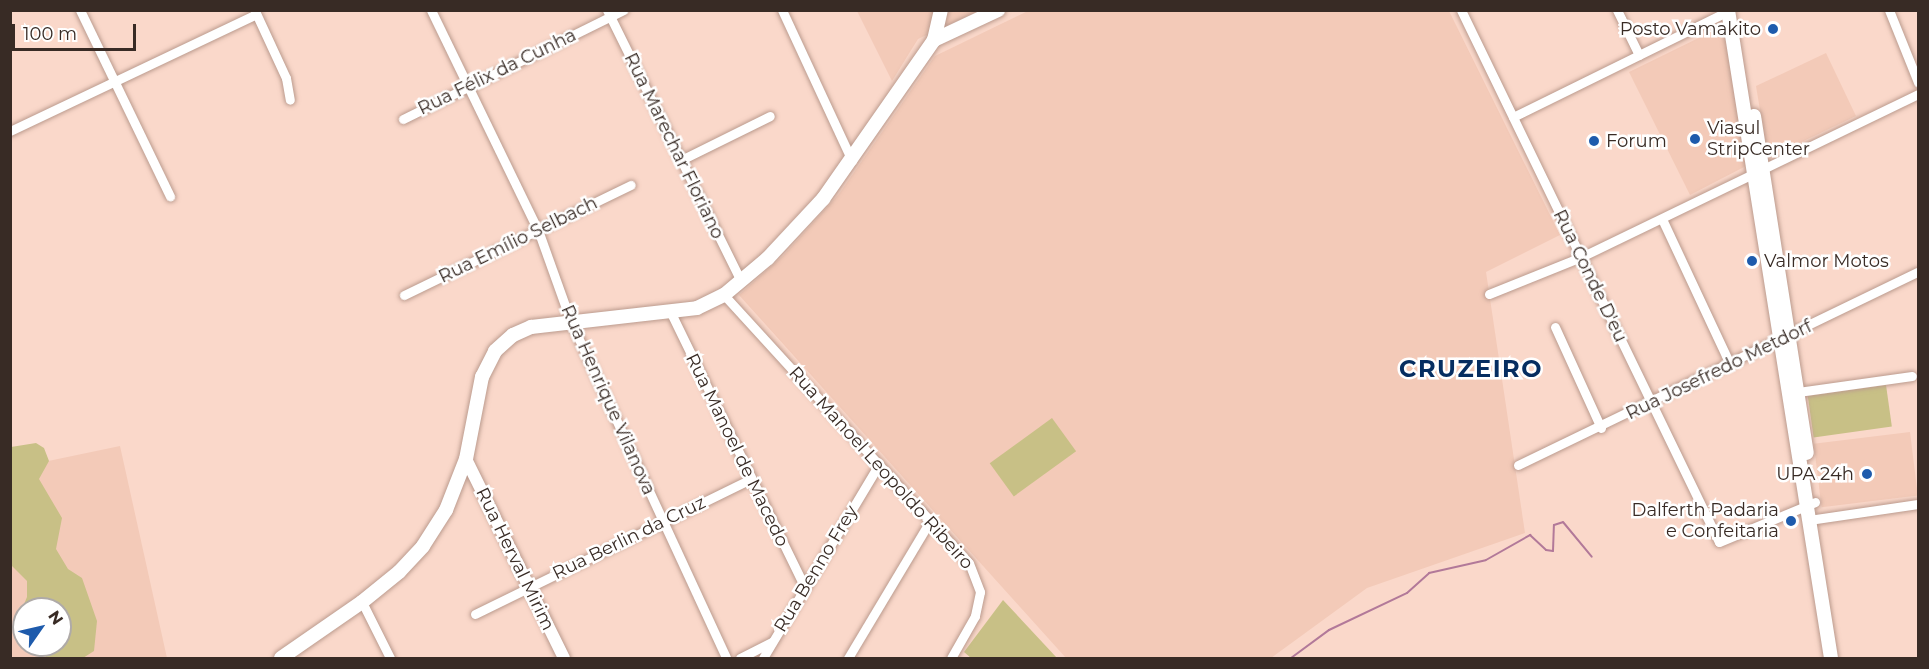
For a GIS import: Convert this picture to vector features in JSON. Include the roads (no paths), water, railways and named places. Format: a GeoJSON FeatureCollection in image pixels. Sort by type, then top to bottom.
{"type":"FeatureCollection","features":[{"type":"Feature","properties":{"kind":"main road"},"geometry":{"type":"LineString","coordinates":[[281,658],[362,602],[399,572],[423,546],[446,510],[466,459],[482,377],[495,351],[513,335],[531,327],[697,308],[724,295],[823,199],[852,161],[934,40],[941,10]]}},
{"type":"Feature","properties":{"kind":"main road"},"geometry":{"type":"LineString","coordinates":[[949,10],[959,28]]}},
{"type":"Feature","properties":{"kind":"main road"},"geometry":{"type":"LineString","coordinates":[[934,40],[998,10]]}},
{"type":"Feature","properties":{"kind":"main road"},"geometry":{"type":"LineString","coordinates":[[1731,11],[1812,501],[1831,658]]}},
{"type":"Feature","properties":{"kind":"main road"},"geometry":{"type":"LineString","coordinates":[[1785,337],[1798,392],[1801,471],[1812,501]]}},
{"type":"Feature","properties":{"kind":"main road"},"geometry":{"type":"LineString","coordinates":[[1813,519],[1839,658]]}},
{"type":"Feature","properties":{"kind":"street"},"geometry":{"type":"LineString","coordinates":[[80,10],[170,196]]}},
{"type":"Feature","properties":{"kind":"street","name":"Rua Henrique Vilanova"},"geometry":{"type":"LineString","coordinates":[[430,10],[538,230],[571,322],[661,522],[726,658]]}},
{"type":"Feature","properties":{"kind":"street","name":"Rua Félix da Cunha"},"geometry":{"type":"LineString","coordinates":[[404,118],[609,14],[624,10]]}},
{"type":"Feature","properties":{"kind":"street"},"geometry":{"type":"LineString","coordinates":[[782,10],[852,161]]}},
{"type":"Feature","properties":{"kind":"street","name":"Rua Conde D'eu"},"geometry":{"type":"LineString","coordinates":[[1461,10],[1719,542],[1812,501]]}},
{"type":"Feature","properties":{"kind":"street"},"geometry":{"type":"LineString","coordinates":[[1617,10],[1639,55]]}},
{"type":"Feature","properties":{"kind":"street"},"geometry":{"type":"LineString","coordinates":[[1889,10],[1918,82]]}},
{"type":"Feature","properties":{"kind":"street"},"geometry":{"type":"LineString","coordinates":[[1513,117],[1731,11]]}},
{"type":"Feature","properties":{"kind":"street"},"geometry":{"type":"LineString","coordinates":[[10,131],[255,12],[286,78],[290,100]]}},
{"type":"Feature","properties":{"kind":"street","name":"Rua Marechar Floriano"},"geometry":{"type":"LineString","coordinates":[[609,14],[741,281]]}},
{"type":"Feature","properties":{"kind":"street"},"geometry":{"type":"LineString","coordinates":[[1489,294],[1581,258],[1918,94]]}},
{"type":"Feature","properties":{"kind":"street"},"geometry":{"type":"LineString","coordinates":[[681,160],[770,116]]}},
{"type":"Feature","properties":{"kind":"street","name":"Rua Emílio Selbach"},"geometry":{"type":"LineString","coordinates":[[404,295],[631,185]]}},
{"type":"Feature","properties":{"kind":"street"},"geometry":{"type":"LineString","coordinates":[[1662,219],[1730,364]]}},
{"type":"Feature","properties":{"kind":"street","name":"Rua Josefredo Metdorf"},"geometry":{"type":"LineString","coordinates":[[1518,465],[1602,428],[1918,272]]}},
{"type":"Feature","properties":{"kind":"street","name":"Rua Manoel Leopoldo Ribeiro"},"geometry":{"type":"LineString","coordinates":[[724,295],[879,464],[977,577],[980,592],[975,616],[951,658]]}},
{"type":"Feature","properties":{"kind":"street","name":"Rua Manoel de Macedo"},"geometry":{"type":"LineString","coordinates":[[669,312],[805,588]]}},
{"type":"Feature","properties":{"kind":"street"},"geometry":{"type":"LineString","coordinates":[[1555,327],[1602,428]]}},
{"type":"Feature","properties":{"kind":"street"},"geometry":{"type":"LineString","coordinates":[[1798,392],[1912,376]]}},
{"type":"Feature","properties":{"kind":"street","name":"Rua Herval Mirim"},"geometry":{"type":"LineString","coordinates":[[466,459],[564,658]]}},
{"type":"Feature","properties":{"kind":"street","name":"Rua Benno Frey"},"geometry":{"type":"LineString","coordinates":[[740,658],[772,642],[879,464]]}},
{"type":"Feature","properties":{"kind":"street","name":"Rua Berlin da Cruz"},"geometry":{"type":"LineString","coordinates":[[475,614],[751,479]]}},
{"type":"Feature","properties":{"kind":"street"},"geometry":{"type":"LineString","coordinates":[[1813,519],[1918,504]]}},
{"type":"Feature","properties":{"kind":"street"},"geometry":{"type":"LineString","coordinates":[[848,658],[930,521]]}},
{"type":"Feature","properties":{"kind":"street"},"geometry":{"type":"LineString","coordinates":[[362,602],[390,658]]}},
{"type":"Feature","properties":{"kind":"street"},"geometry":{"type":"LineString","coordinates":[[763,658],[772,642]]}},
{"type":"Feature","properties":{"kind":"waterway"},"geometry":{"type":"LineString","coordinates":[[1291,658],[1329,630],[1407,593],[1429,573],[1486,560],[1530,535],[1546,550],[1553,551],[1554,525],[1563,522],[1592,557]]}},
{"type":"Feature","properties":{"kind":"place","name":"Posto Vamakito"},"geometry":{"type":"Point","coordinates":[1773,29]}},
{"type":"Feature","properties":{"kind":"place","name":"Viasul StripCenter"},"geometry":{"type":"Point","coordinates":[1695,139]}},
{"type":"Feature","properties":{"kind":"place","name":"Forum"},"geometry":{"type":"Point","coordinates":[1594,141]}},
{"type":"Feature","properties":{"kind":"place","name":"Valmor Motos"},"geometry":{"type":"Point","coordinates":[1752,261]}},
{"type":"Feature","properties":{"kind":"place","name":"UPA 24h"},"geometry":{"type":"Point","coordinates":[1867,474]}},
{"type":"Feature","properties":{"kind":"place","name":"Dalferth Padaria e Confeitaria"},"geometry":{"type":"Point","coordinates":[1791,521]}},
{"type":"Feature","properties":{"kind":"district","name":"CRUZEIRO"},"geometry":{"type":"Point","coordinates":[1471,369]}}]}
